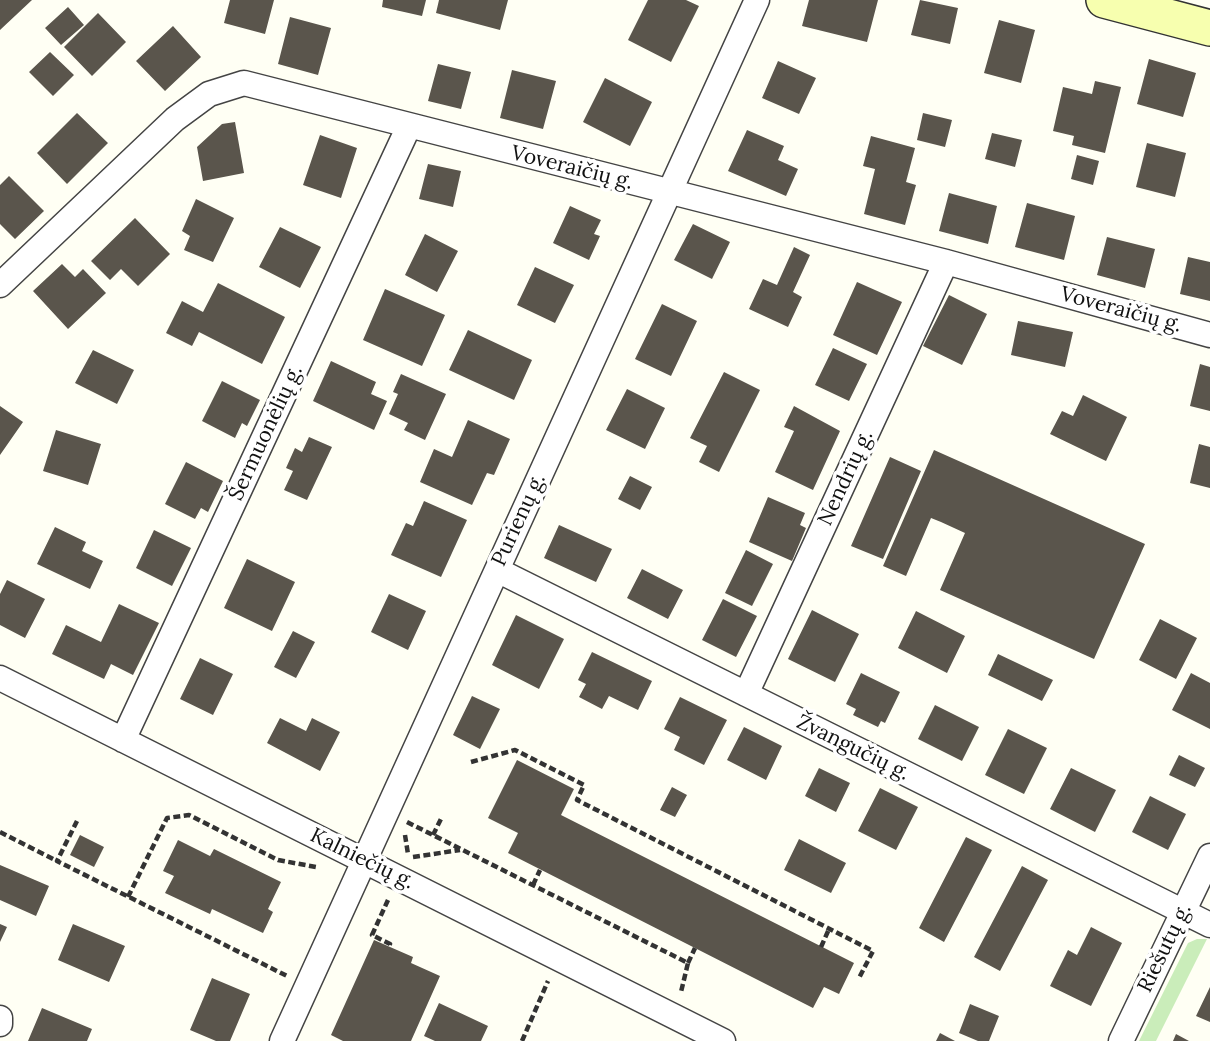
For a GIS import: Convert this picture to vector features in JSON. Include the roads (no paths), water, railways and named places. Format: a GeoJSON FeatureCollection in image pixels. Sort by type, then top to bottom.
{"type":"FeatureCollection","features":[{"type":"Feature","properties":{"kind":"main road"},"geometry":{"type":"LineString","coordinates":[[1104,0],[1210,28]]}},
{"type":"Feature","properties":{"kind":"street","name":"Purienų g."},"geometry":{"type":"LineString","coordinates":[[282,1041],[757,0]]}},
{"type":"Feature","properties":{"kind":"street","name":"Voveraičių g."},"geometry":{"type":"LineString","coordinates":[[0,285],[175,119],[209,94],[244,83],[946,262],[1210,335]]}},
{"type":"Feature","properties":{"kind":"street","name":"Šermuonėlių g."},"geometry":{"type":"LineString","coordinates":[[123,740],[409,126]]}},
{"type":"Feature","properties":{"kind":"street","name":"Nendrių g."},"geometry":{"type":"LineString","coordinates":[[746,694],[946,262]]}},
{"type":"Feature","properties":{"kind":"street","name":"Žvangučių g."},"geometry":{"type":"LineString","coordinates":[[497,570],[1210,925]]}},
{"type":"Feature","properties":{"kind":"street","name":"Kalniečių g."},"geometry":{"type":"LineString","coordinates":[[0,678],[723,1041]]}},
{"type":"Feature","properties":{"kind":"street","name":"Riešutų g."},"geometry":{"type":"LineString","coordinates":[[1121,1041],[1210,856]]}},
{"type":"Feature","properties":{"kind":"street"},"geometry":{"type":"LineString","coordinates":[[0,1018],[0,1024]]}}]}
